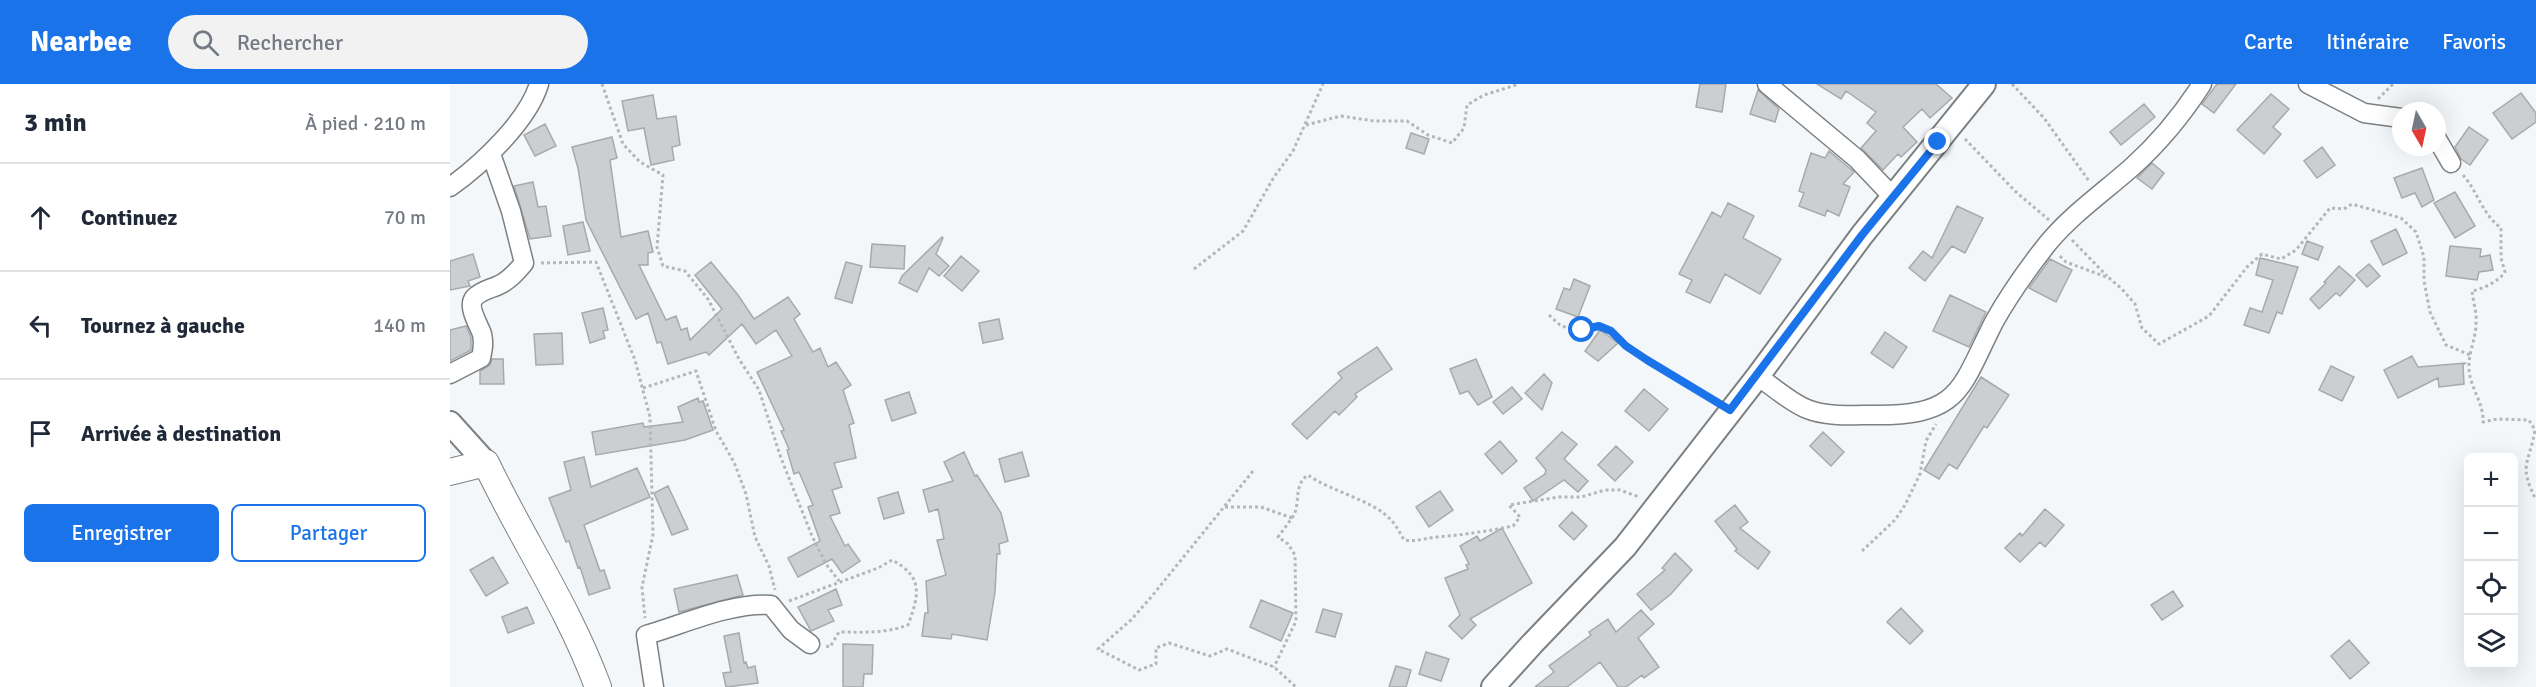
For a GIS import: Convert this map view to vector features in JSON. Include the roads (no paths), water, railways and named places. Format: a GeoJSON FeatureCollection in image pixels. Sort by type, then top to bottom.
{"type":"FeatureCollection","features":[{"type":"Feature","properties":{"kind":"main road"},"geometry":{"type":"LineString","coordinates":[[450,472],[486,463],[560,600],[598,687]]}},
{"type":"Feature","properties":{"kind":"street"},"geometry":{"type":"LineString","coordinates":[[450,187],[491,154],[514,126],[539,84]]}},
{"type":"Feature","properties":{"kind":"street"},"geometry":{"type":"LineString","coordinates":[[1767,84],[1857,159],[1894,198]]}},
{"type":"Feature","properties":{"kind":"street"},"geometry":{"type":"LineString","coordinates":[[1493,687],[1625,547],[1758,376],[1862,235],[1984,84]]}},
{"type":"Feature","properties":{"kind":"street"},"geometry":{"type":"LineString","coordinates":[[1758,376],[1805,408],[1818,412],[1882,415],[1922,411],[1940,406],[1953,396],[1966,381],[1996,320],[2054,237],[2175,125],[2202,84]]}},
{"type":"Feature","properties":{"kind":"street"},"geometry":{"type":"LineString","coordinates":[[2308,84],[2364,113],[2392,117]]}},
{"type":"Feature","properties":{"kind":"street"},"geometry":{"type":"LineString","coordinates":[[450,374],[481,358],[484,347],[473,311],[474,298],[508,279],[524,263],[511,211],[491,154]]}},
{"type":"Feature","properties":{"kind":"street"},"geometry":{"type":"LineString","coordinates":[[2446,154],[2451,163]]}},
{"type":"Feature","properties":{"kind":"street"},"geometry":{"type":"LineString","coordinates":[[450,423],[486,463]]}},
{"type":"Feature","properties":{"kind":"street"},"geometry":{"type":"LineString","coordinates":[[654,687],[646,635],[731,609],[758,604],[774,604],[791,630],[810,644]]}}]}
